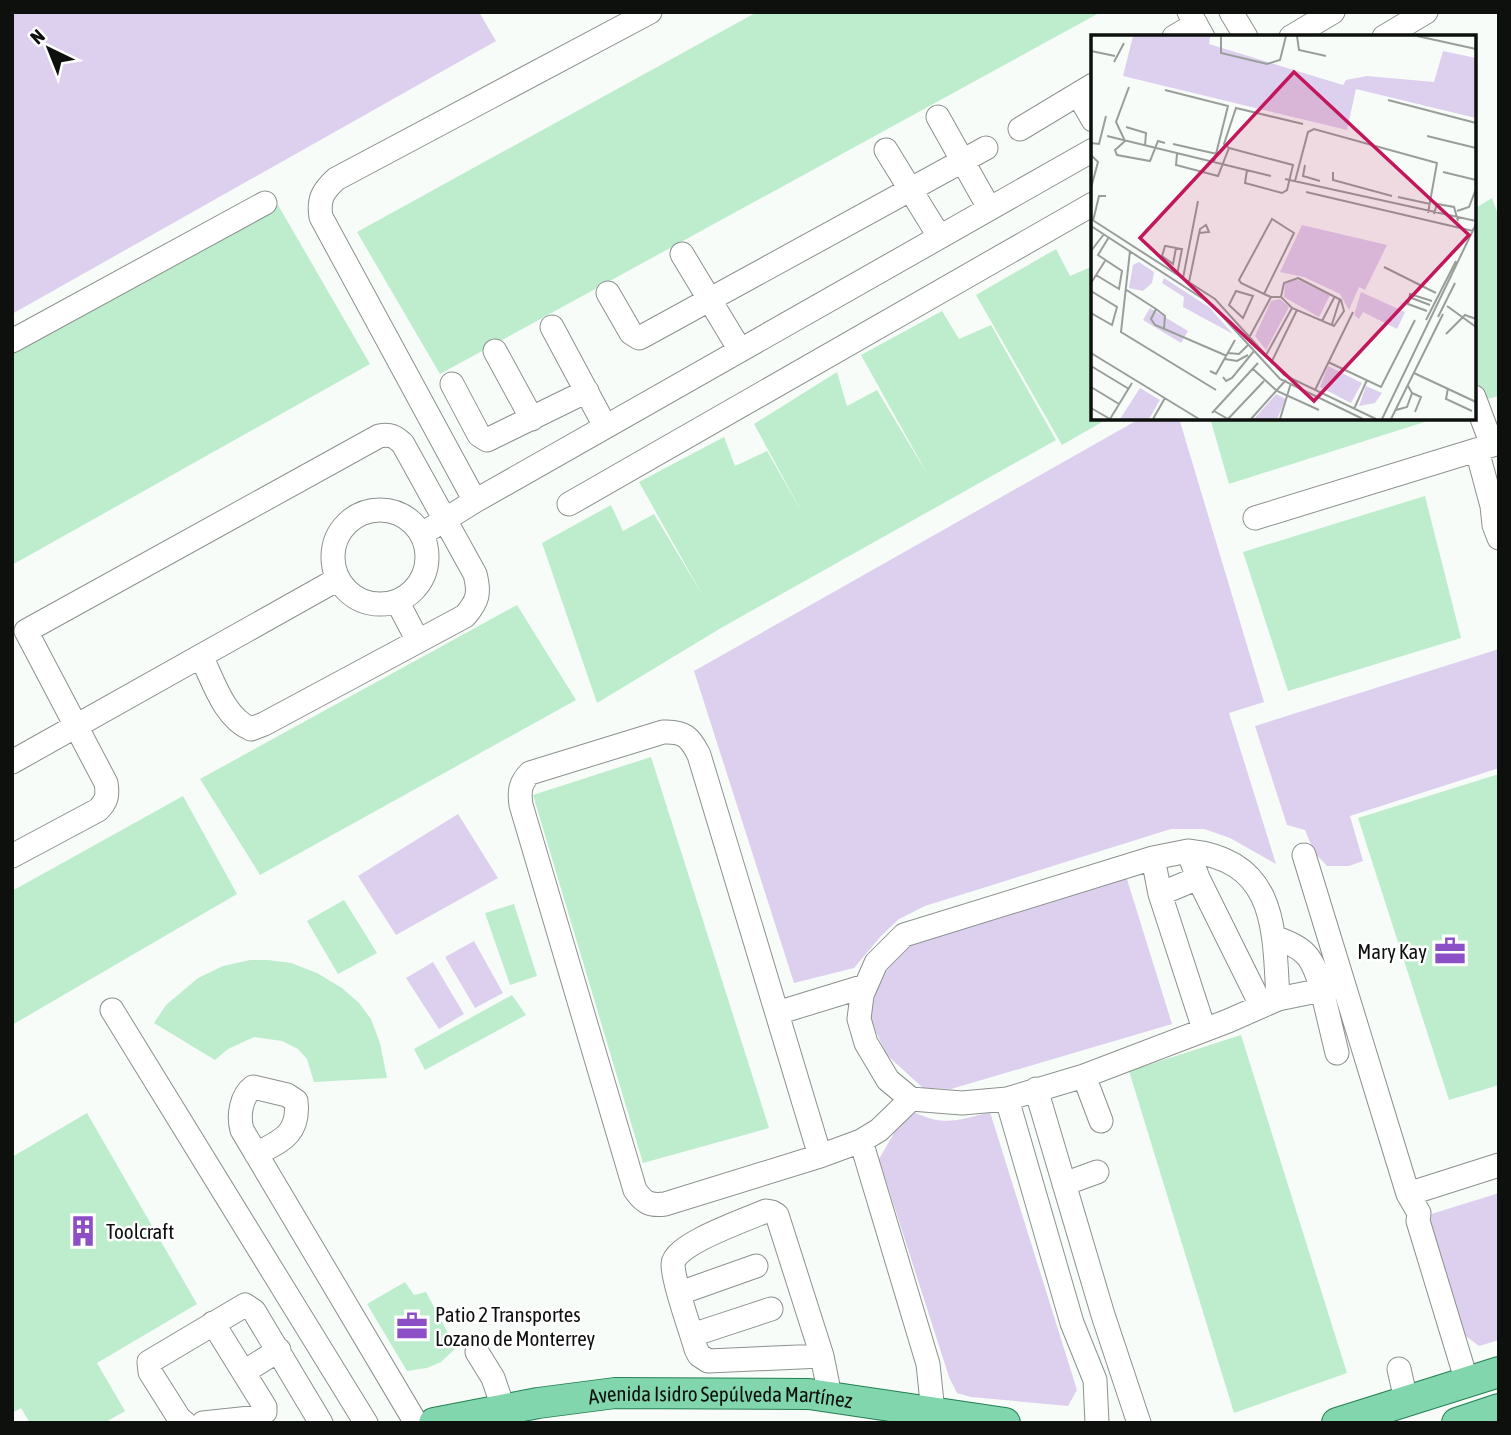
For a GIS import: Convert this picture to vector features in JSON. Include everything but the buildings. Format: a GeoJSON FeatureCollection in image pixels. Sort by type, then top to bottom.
{"type":"FeatureCollection","features":[{"type":"Feature","properties":{"kind":"main road"},"geometry":{"type":"LineString","coordinates":[[1337,1423],[1499,1372]]}},
{"type":"Feature","properties":{"kind":"main road","name":"Avenida Isidro Sepúlveda Martínez"},"geometry":{"type":"LineString","coordinates":[[435,1423],[538,1403],[615,1392],[809,1394],[1005,1423]]}},
{"type":"Feature","properties":{"kind":"main road"},"geometry":{"type":"LineString","coordinates":[[1457,1423],[1499,1409]]}},
{"type":"Feature","properties":{"kind":"lane"},"geometry":{"type":"LineString","coordinates":[[475,501],[321,217],[319,203],[325,190],[336,179],[650,12]]}},
{"type":"Feature","properties":{"kind":"lane"},"geometry":{"type":"LineString","coordinates":[[1231,12],[1245,35]]}},
{"type":"Feature","properties":{"kind":"lane"},"geometry":{"type":"LineString","coordinates":[[1294,35],[1333,12]]}},
{"type":"Feature","properties":{"kind":"lane"},"geometry":{"type":"LineString","coordinates":[[1387,35],[1426,12]]}},
{"type":"Feature","properties":{"kind":"lane"},"geometry":{"type":"LineString","coordinates":[[1177,35],[1196,24]]}},
{"type":"Feature","properties":{"kind":"lane"},"geometry":{"type":"LineString","coordinates":[[1020,129],[1085,90],[1091,112]]}},
{"type":"Feature","properties":{"kind":"lane"},"geometry":{"type":"LineString","coordinates":[[938,117],[989,208]]}},
{"type":"Feature","properties":{"kind":"lane"},"geometry":{"type":"LineString","coordinates":[[608,293],[631,333],[639,338],[986,148]]}},
{"type":"Feature","properties":{"kind":"lane"},"geometry":{"type":"LineString","coordinates":[[886,150],[939,236]]}},
{"type":"Feature","properties":{"kind":"lane"},"geometry":{"type":"LineString","coordinates":[[422,534],[605,426],[1091,151]]}},
{"type":"Feature","properties":{"kind":"lane"},"geometry":{"type":"LineString","coordinates":[[12,341],[265,203]]}},
{"type":"Feature","properties":{"kind":"lane"},"geometry":{"type":"LineString","coordinates":[[569,504],[1091,205]]}},
{"type":"Feature","properties":{"kind":"lane"},"geometry":{"type":"LineString","coordinates":[[682,254],[740,350]]}},
{"type":"Feature","properties":{"kind":"lane"},"geometry":{"type":"LineString","coordinates":[[552,327],[605,426]]}},
{"type":"Feature","properties":{"kind":"lane"},"geometry":{"type":"LineString","coordinates":[[495,351],[532,419]]}},
{"type":"Feature","properties":{"kind":"lane"},"geometry":{"type":"LineString","coordinates":[[452,384],[482,439],[493,439],[587,391]]}},
{"type":"Feature","properties":{"kind":"lane"},"geometry":{"type":"LineString","coordinates":[[1476,404],[1489,446],[1495,506],[1494,525],[1499,538]]}},
{"type":"Feature","properties":{"kind":"lane"},"geometry":{"type":"LineString","coordinates":[[12,856],[98,810],[105,803],[108,794],[106,783],[77,725],[19,634],[379,436],[389,434],[396,437],[403,444],[475,574],[479,589],[476,603],[465,616],[251,729],[232,716],[201,656]]}},
{"type":"Feature","properties":{"kind":"lane"},"geometry":{"type":"LineString","coordinates":[[1255,518],[1489,446]]}},
{"type":"Feature","properties":{"kind":"lane"},"geometry":{"type":"LineString","coordinates":[[382,509],[398,512],[412,521],[422,534],[427,550],[427,566],[421,581],[411,593],[397,601],[380,604],[363,601],[349,593],[338,579],[332,564],[336,539],[351,519],[365,511],[382,509]]}},
{"type":"Feature","properties":{"kind":"lane"},"geometry":{"type":"LineString","coordinates":[[13,758],[338,579]]}},
{"type":"Feature","properties":{"kind":"lane"},"geometry":{"type":"LineString","coordinates":[[397,601],[418,641]]}},
{"type":"Feature","properties":{"kind":"lane"},"geometry":{"type":"LineString","coordinates":[[820,1156],[699,755],[687,735],[677,731],[663,732],[530,773],[522,781],[519,793],[521,805],[635,1190],[643,1201],[652,1206],[665,1204],[820,1156],[861,1141],[880,1130],[911,1099]]}},
{"type":"Feature","properties":{"kind":"lane"},"geometry":{"type":"LineString","coordinates":[[1188,851],[1198,878],[1269,1002]]}},
{"type":"Feature","properties":{"kind":"lane"},"geometry":{"type":"LineString","coordinates":[[1269,1002],[1273,937],[1270,915],[1260,890],[1242,871],[1221,857],[1188,851],[1153,858],[904,935],[876,963],[865,986],[859,1019],[866,1043],[888,1080],[911,1099],[962,1103],[1007,1098],[1084,1076],[1228,1021],[1269,1002],[1322,990]]}},
{"type":"Feature","properties":{"kind":"lane"},"geometry":{"type":"LineString","coordinates":[[1304,855],[1408,1194],[1419,1213],[1418,1221],[1467,1382]]}},
{"type":"Feature","properties":{"kind":"lane"},"geometry":{"type":"LineString","coordinates":[[1153,858],[1160,894],[1203,1029]]}},
{"type":"Feature","properties":{"kind":"lane"},"geometry":{"type":"LineString","coordinates":[[1160,894],[1198,878]]}},
{"type":"Feature","properties":{"kind":"lane"},"geometry":{"type":"LineString","coordinates":[[1273,937],[1290,943],[1307,954],[1314,964],[1337,1053]]}},
{"type":"Feature","properties":{"kind":"lane"},"geometry":{"type":"LineString","coordinates":[[777,1013],[865,986]]}},
{"type":"Feature","properties":{"kind":"lane"},"geometry":{"type":"LineString","coordinates":[[112,1010],[366,1423]]}},
{"type":"Feature","properties":{"kind":"lane"},"geometry":{"type":"LineString","coordinates":[[1084,1076],[1101,1121]]}},
{"type":"Feature","properties":{"kind":"lane"},"geometry":{"type":"LineString","coordinates":[[1036,1090],[1103,1315],[1139,1423]]}},
{"type":"Feature","properties":{"kind":"lane"},"geometry":{"type":"LineString","coordinates":[[1007,1098],[1072,1322],[1094,1380],[1097,1423]]}},
{"type":"Feature","properties":{"kind":"lane"},"geometry":{"type":"LineString","coordinates":[[861,1141],[928,1364],[933,1412]]}},
{"type":"Feature","properties":{"kind":"lane"},"geometry":{"type":"LineString","coordinates":[[256,1154],[416,1423]]}},
{"type":"Feature","properties":{"kind":"lane"},"geometry":{"type":"LineString","coordinates":[[1408,1194],[1499,1166]]}},
{"type":"Feature","properties":{"kind":"lane"},"geometry":{"type":"LineString","coordinates":[[1064,1184],[1097,1172]]}},
{"type":"Feature","properties":{"kind":"lane"},"geometry":{"type":"LineString","coordinates":[[822,1356],[708,1361],[699,1355],[673,1264],[680,1251],[687,1245],[766,1211],[777,1215],[822,1356],[830,1396]]}},
{"type":"Feature","properties":{"kind":"lane"},"geometry":{"type":"LineString","coordinates":[[680,1293],[756,1266]]}},
{"type":"Feature","properties":{"kind":"lane"},"geometry":{"type":"LineString","coordinates":[[185,1423],[179,1418],[148,1366],[154,1358],[239,1307],[249,1306],[279,1350],[321,1423]]}},
{"type":"Feature","properties":{"kind":"lane"},"geometry":{"type":"LineString","coordinates":[[692,1335],[771,1309]]}},
{"type":"Feature","properties":{"kind":"lane"},"geometry":{"type":"LineString","coordinates":[[1072,1322],[1103,1315]]}},
{"type":"Feature","properties":{"kind":"lane"},"geometry":{"type":"LineString","coordinates":[[203,1423],[262,1415],[265,1408],[213,1323]]}},
{"type":"Feature","properties":{"kind":"lane"},"geometry":{"type":"LineString","coordinates":[[244,1371],[279,1350]]}},
{"type":"Feature","properties":{"kind":"lane"},"geometry":{"type":"LineString","coordinates":[[477,1352],[493,1378],[503,1410]]}},
{"type":"Feature","properties":{"kind":"lane"},"geometry":{"type":"LineString","coordinates":[[1399,1369],[1406,1400]]}},
{"type":"Feature","properties":{"kind":"shaded area"},"geometry":{"type":"Polygon","coordinates":[[[12,12],[479,12],[496,41],[12,314],[12,12]]]}},
{"type":"Feature","properties":{"kind":"shaded area"},"geometry":{"type":"Polygon","coordinates":[[[1137,420],[1180,420],[1264,702],[1229,713],[1276,864],[1230,838],[1204,829],[1171,829],[925,906],[899,919],[854,968],[794,983],[694,671],[1137,420]]]}},
{"type":"Feature","properties":{"kind":"shaded area"},"geometry":{"type":"Polygon","coordinates":[[[1499,649],[1499,768],[1350,816],[1363,861],[1349,866],[1327,866],[1314,852],[1305,830],[1287,825],[1255,726],[1499,649]]]}},
{"type":"Feature","properties":{"kind":"shaded area"},"geometry":{"type":"Polygon","coordinates":[[[458,814],[498,878],[396,935],[358,876],[458,814]]]}},
{"type":"Feature","properties":{"kind":"shaded area"},"geometry":{"type":"Polygon","coordinates":[[[1126,876],[1172,1024],[951,1089],[923,1088],[887,1055],[870,1020],[875,983],[898,950],[919,938],[1126,876]]]}},
{"type":"Feature","properties":{"kind":"shaded area"},"geometry":{"type":"Polygon","coordinates":[[[474,941],[503,993],[475,1008],[445,957],[474,941]]]}},
{"type":"Feature","properties":{"kind":"shaded area"},"geometry":{"type":"Polygon","coordinates":[[[433,962],[464,1014],[439,1029],[406,978],[433,962]]]}},
{"type":"Feature","properties":{"kind":"shaded area"},"geometry":{"type":"Polygon","coordinates":[[[914,1112],[924,1117],[952,1121],[990,1112],[1077,1390],[1068,1406],[971,1397],[957,1393],[949,1377],[879,1159],[897,1122],[914,1112]]]}},
{"type":"Feature","properties":{"kind":"shaded area"},"geometry":{"type":"Polygon","coordinates":[[[1499,1193],[1499,1340],[1479,1346],[1463,1334],[1425,1216],[1499,1193]]]}},
{"type":"Feature","properties":{"kind":"place","name":"Mary Kay"},"geometry":{"type":"Point","coordinates":[1450,951]}},
{"type":"Feature","properties":{"kind":"place","name":"Toolcraft"},"geometry":{"type":"Point","coordinates":[83,1231]}},
{"type":"Feature","properties":{"kind":"place","name":"Patio 2 Transportes Lozano de Monterrey"},"geometry":{"type":"Point","coordinates":[412,1326]}}]}
